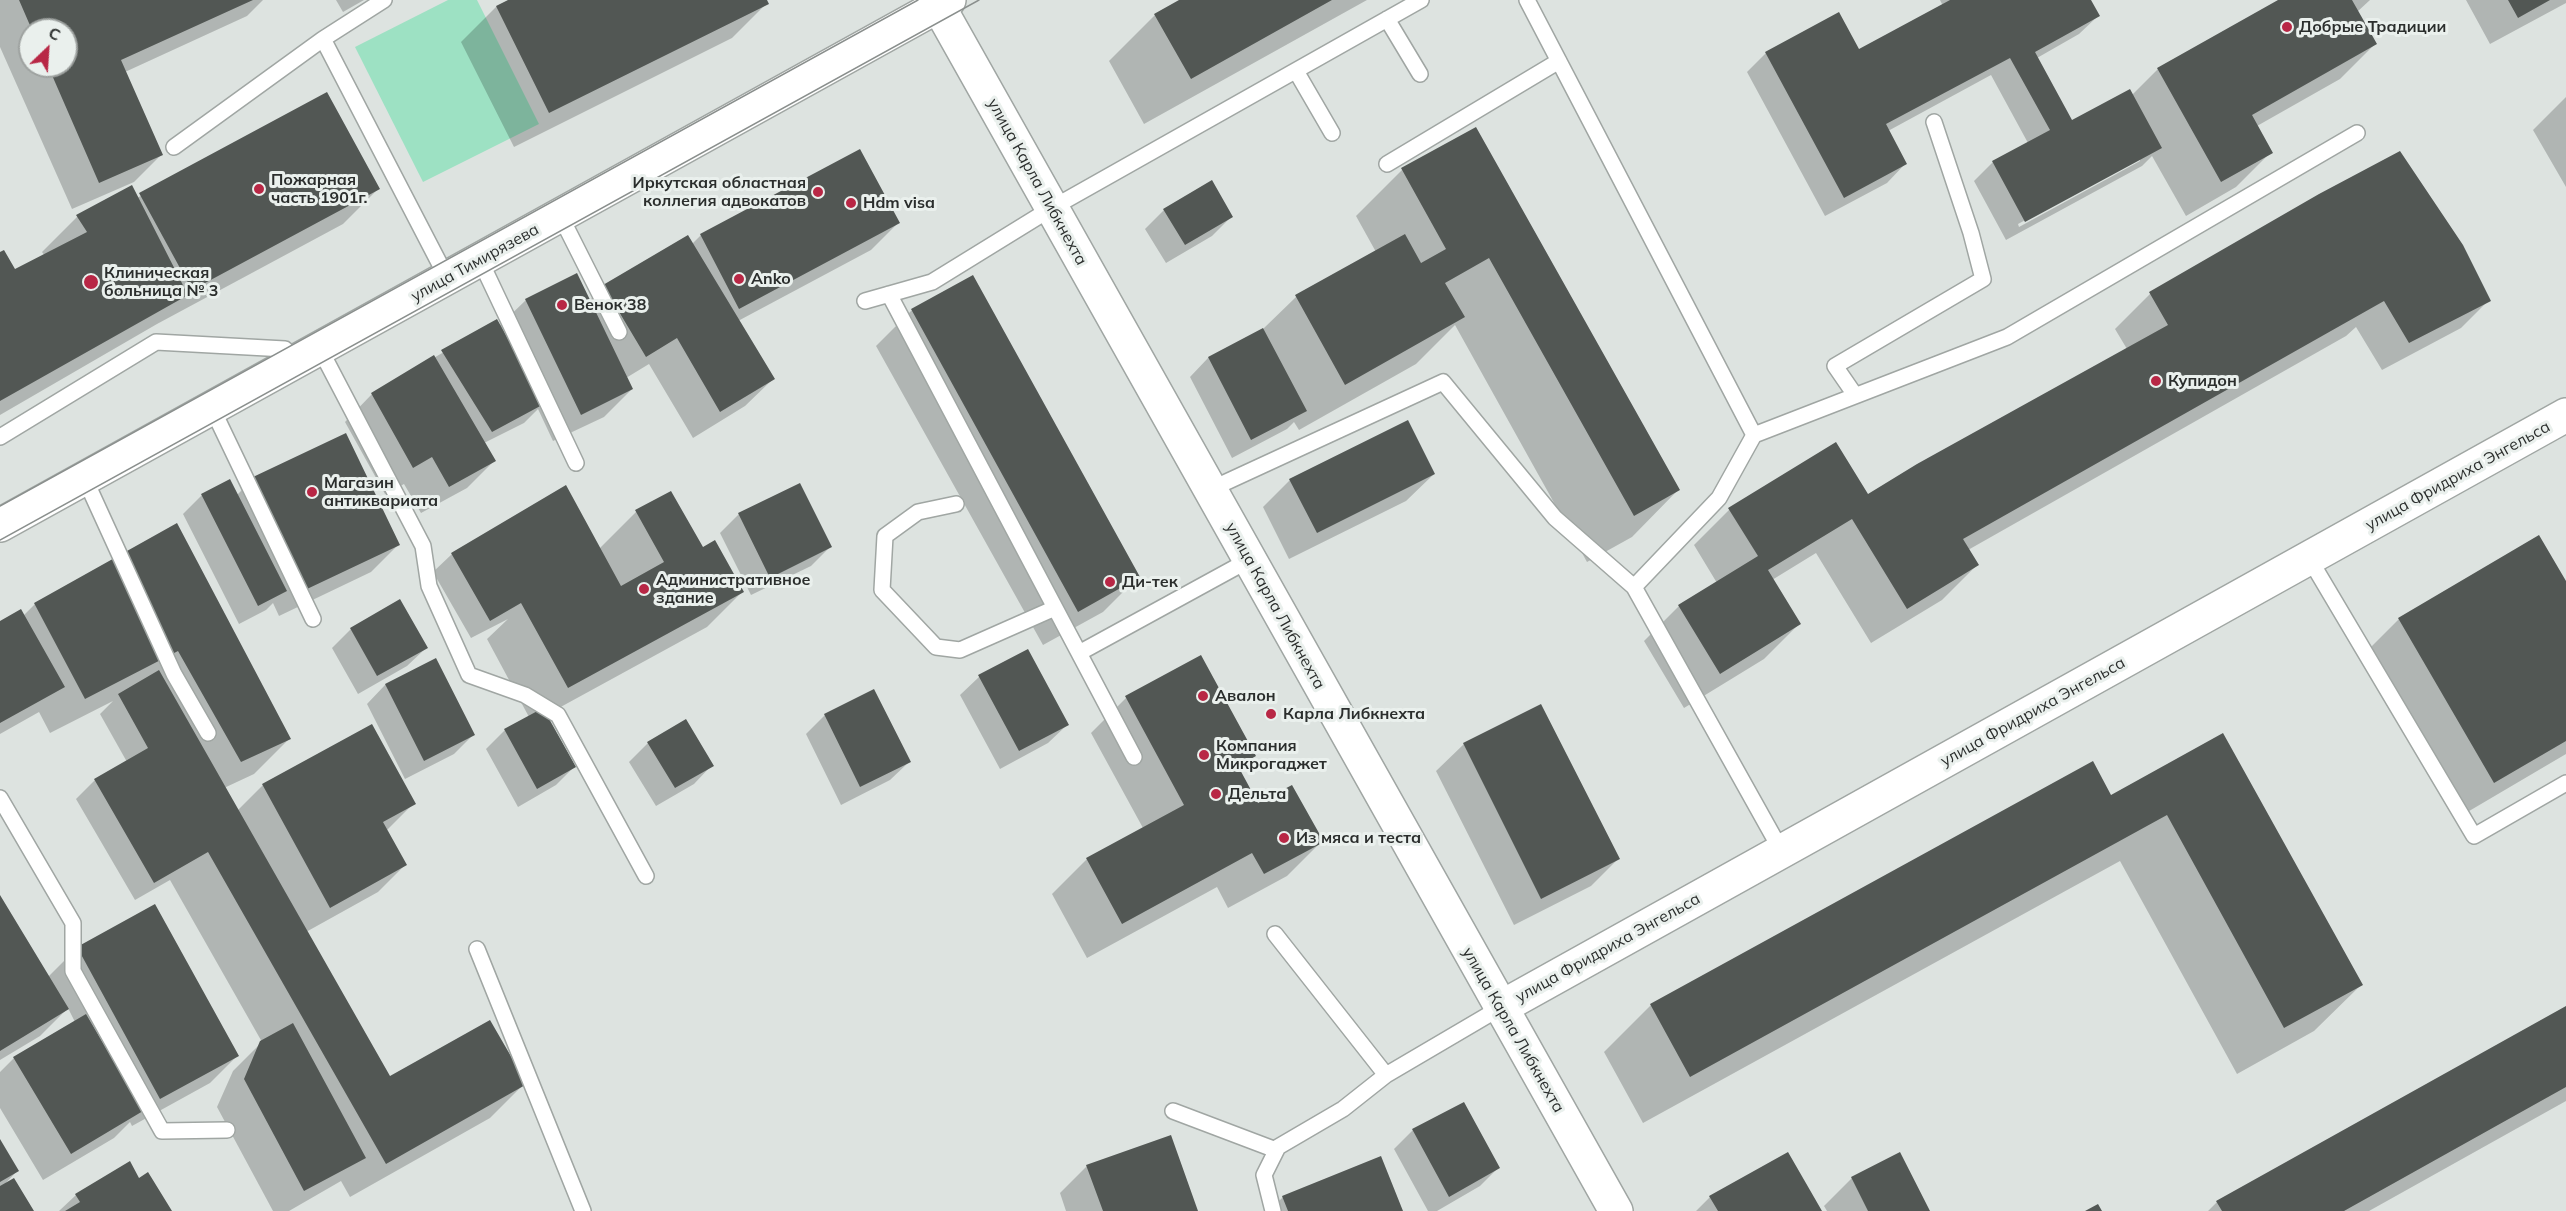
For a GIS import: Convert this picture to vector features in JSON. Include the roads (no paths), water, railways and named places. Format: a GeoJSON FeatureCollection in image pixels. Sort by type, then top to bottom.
{"type":"FeatureCollection","features":[{"type":"Feature","properties":{"kind":"street","name":"улица Карла Либкнехта"},"geometry":{"type":"LineString","coordinates":[[941,2],[1052,208],[1209,490],[1616,1211]]}},
{"type":"Feature","properties":{"kind":"street","name":"улица Тимирязева"},"geometry":{"type":"LineString","coordinates":[[0,525],[941,2]]}},
{"type":"Feature","properties":{"kind":"street","name":"улица Фридриха Энгельса"},"geometry":{"type":"LineString","coordinates":[[1500,1008],[2566,416]]}},
{"type":"Feature","properties":{"kind":"lane"},"geometry":{"type":"LineString","coordinates":[[174,147],[323,39],[384,0]]}},
{"type":"Feature","properties":{"kind":"lane"},"geometry":{"type":"LineString","coordinates":[[865,301],[932,282],[1052,208],[1421,0]]}},
{"type":"Feature","properties":{"kind":"lane"},"geometry":{"type":"LineString","coordinates":[[1527,0],[1754,435]]}},
{"type":"Feature","properties":{"kind":"lane"},"geometry":{"type":"LineString","coordinates":[[1387,19],[1420,74]]}},
{"type":"Feature","properties":{"kind":"lane"},"geometry":{"type":"LineString","coordinates":[[323,39],[447,278]]}},
{"type":"Feature","properties":{"kind":"lane"},"geometry":{"type":"LineString","coordinates":[[1387,164],[1559,61]]}},
{"type":"Feature","properties":{"kind":"lane"},"geometry":{"type":"LineString","coordinates":[[1296,71],[1332,133]]}},
{"type":"Feature","properties":{"kind":"lane"},"geometry":{"type":"LineString","coordinates":[[1855,395],[1835,366],[1983,279],[1971,233],[1934,122]]}},
{"type":"Feature","properties":{"kind":"lane"},"geometry":{"type":"LineString","coordinates":[[1634,587],[1719,498],[1754,435],[2007,337],[2357,133]]}},
{"type":"Feature","properties":{"kind":"lane"},"geometry":{"type":"LineString","coordinates":[[560,215],[620,333]]}},
{"type":"Feature","properties":{"kind":"lane"},"geometry":{"type":"LineString","coordinates":[[480,260],[576,463]]}},
{"type":"Feature","properties":{"kind":"lane"},"geometry":{"type":"LineString","coordinates":[[889,294],[1134,757]]}},
{"type":"Feature","properties":{"kind":"lane"},"geometry":{"type":"LineString","coordinates":[[0,437],[156,342],[285,349]]}},
{"type":"Feature","properties":{"kind":"lane"},"geometry":{"type":"LineString","coordinates":[[320,349],[423,546],[429,586],[469,675],[525,695],[558,715],[646,876]]}},
{"type":"Feature","properties":{"kind":"lane"},"geometry":{"type":"LineString","coordinates":[[1209,490],[1443,382],[1555,518],[1634,587],[1782,852]]}},
{"type":"Feature","properties":{"kind":"lane"},"geometry":{"type":"LineString","coordinates":[[212,408],[313,620]]}},
{"type":"Feature","properties":{"kind":"lane"},"geometry":{"type":"LineString","coordinates":[[85,478],[174,674],[208,733]]}},
{"type":"Feature","properties":{"kind":"lane"},"geometry":{"type":"LineString","coordinates":[[956,504],[918,512],[885,536],[882,590],[936,646],[960,650],[1055,608]]}},
{"type":"Feature","properties":{"kind":"lane"},"geometry":{"type":"LineString","coordinates":[[2309,558],[2474,836],[2566,783]]}},
{"type":"Feature","properties":{"kind":"lane"},"geometry":{"type":"LineString","coordinates":[[1079,653],[1249,560]]}},
{"type":"Feature","properties":{"kind":"lane"},"geometry":{"type":"LineString","coordinates":[[0,798],[73,923],[73,971],[162,1131],[227,1131]]}},
{"type":"Feature","properties":{"kind":"lane"},"geometry":{"type":"LineString","coordinates":[[1275,934],[1386,1075]]}},
{"type":"Feature","properties":{"kind":"lane"},"geometry":{"type":"LineString","coordinates":[[477,949],[583,1211]]}},
{"type":"Feature","properties":{"kind":"lane"},"geometry":{"type":"LineString","coordinates":[[1273,1211],[1264,1175],[1276,1150],[1343,1109],[1386,1075],[1500,1008]]}},
{"type":"Feature","properties":{"kind":"lane"},"geometry":{"type":"LineString","coordinates":[[1173,1111],[1276,1150]]}},
{"type":"Feature","properties":{"kind":"tram line"},"geometry":{"type":"LineString","coordinates":[[0,506],[918,0]]}},
{"type":"Feature","properties":{"kind":"tram line"},"geometry":{"type":"LineString","coordinates":[[0,540],[979,0]]}},
{"type":"Feature","properties":{"kind":"place","name":"Добрые Традиции"},"geometry":{"type":"Point","coordinates":[2287,27]}},
{"type":"Feature","properties":{"kind":"place","name":"Пожарная часть 1901г."},"geometry":{"type":"Point","coordinates":[259,189]}},
{"type":"Feature","properties":{"kind":"place","name":"Иркутская областная коллегия адвокатов"},"geometry":{"type":"Point","coordinates":[818,192]}},
{"type":"Feature","properties":{"kind":"place","name":"Hdm visa"},"geometry":{"type":"Point","coordinates":[851,203]}},
{"type":"Feature","properties":{"kind":"place","name":"Anko"},"geometry":{"type":"Point","coordinates":[739,279]}},
{"type":"Feature","properties":{"kind":"place","name":"Клиническая больница № 3"},"geometry":{"type":"Point","coordinates":[91,282]}},
{"type":"Feature","properties":{"kind":"place","name":"Венок 38"},"geometry":{"type":"Point","coordinates":[562,305]}},
{"type":"Feature","properties":{"kind":"place","name":"Купидон"},"geometry":{"type":"Point","coordinates":[2156,381]}},
{"type":"Feature","properties":{"kind":"place","name":"Магазин антиквариата"},"geometry":{"type":"Point","coordinates":[312,492]}},
{"type":"Feature","properties":{"kind":"place","name":"Ди-тек"},"geometry":{"type":"Point","coordinates":[1110,582]}},
{"type":"Feature","properties":{"kind":"place","name":"Административное здание"},"geometry":{"type":"Point","coordinates":[644,589]}},
{"type":"Feature","properties":{"kind":"place","name":"Авалон"},"geometry":{"type":"Point","coordinates":[1203,696]}},
{"type":"Feature","properties":{"kind":"place","name":"Карла Либкнехта"},"geometry":{"type":"Point","coordinates":[1271,714]}},
{"type":"Feature","properties":{"kind":"place","name":"Компания Микрогаджет"},"geometry":{"type":"Point","coordinates":[1204,755]}},
{"type":"Feature","properties":{"kind":"place","name":"Дельта"},"geometry":{"type":"Point","coordinates":[1216,794]}},
{"type":"Feature","properties":{"kind":"place","name":"Из мяса и теста"},"geometry":{"type":"Point","coordinates":[1284,838]}}]}
